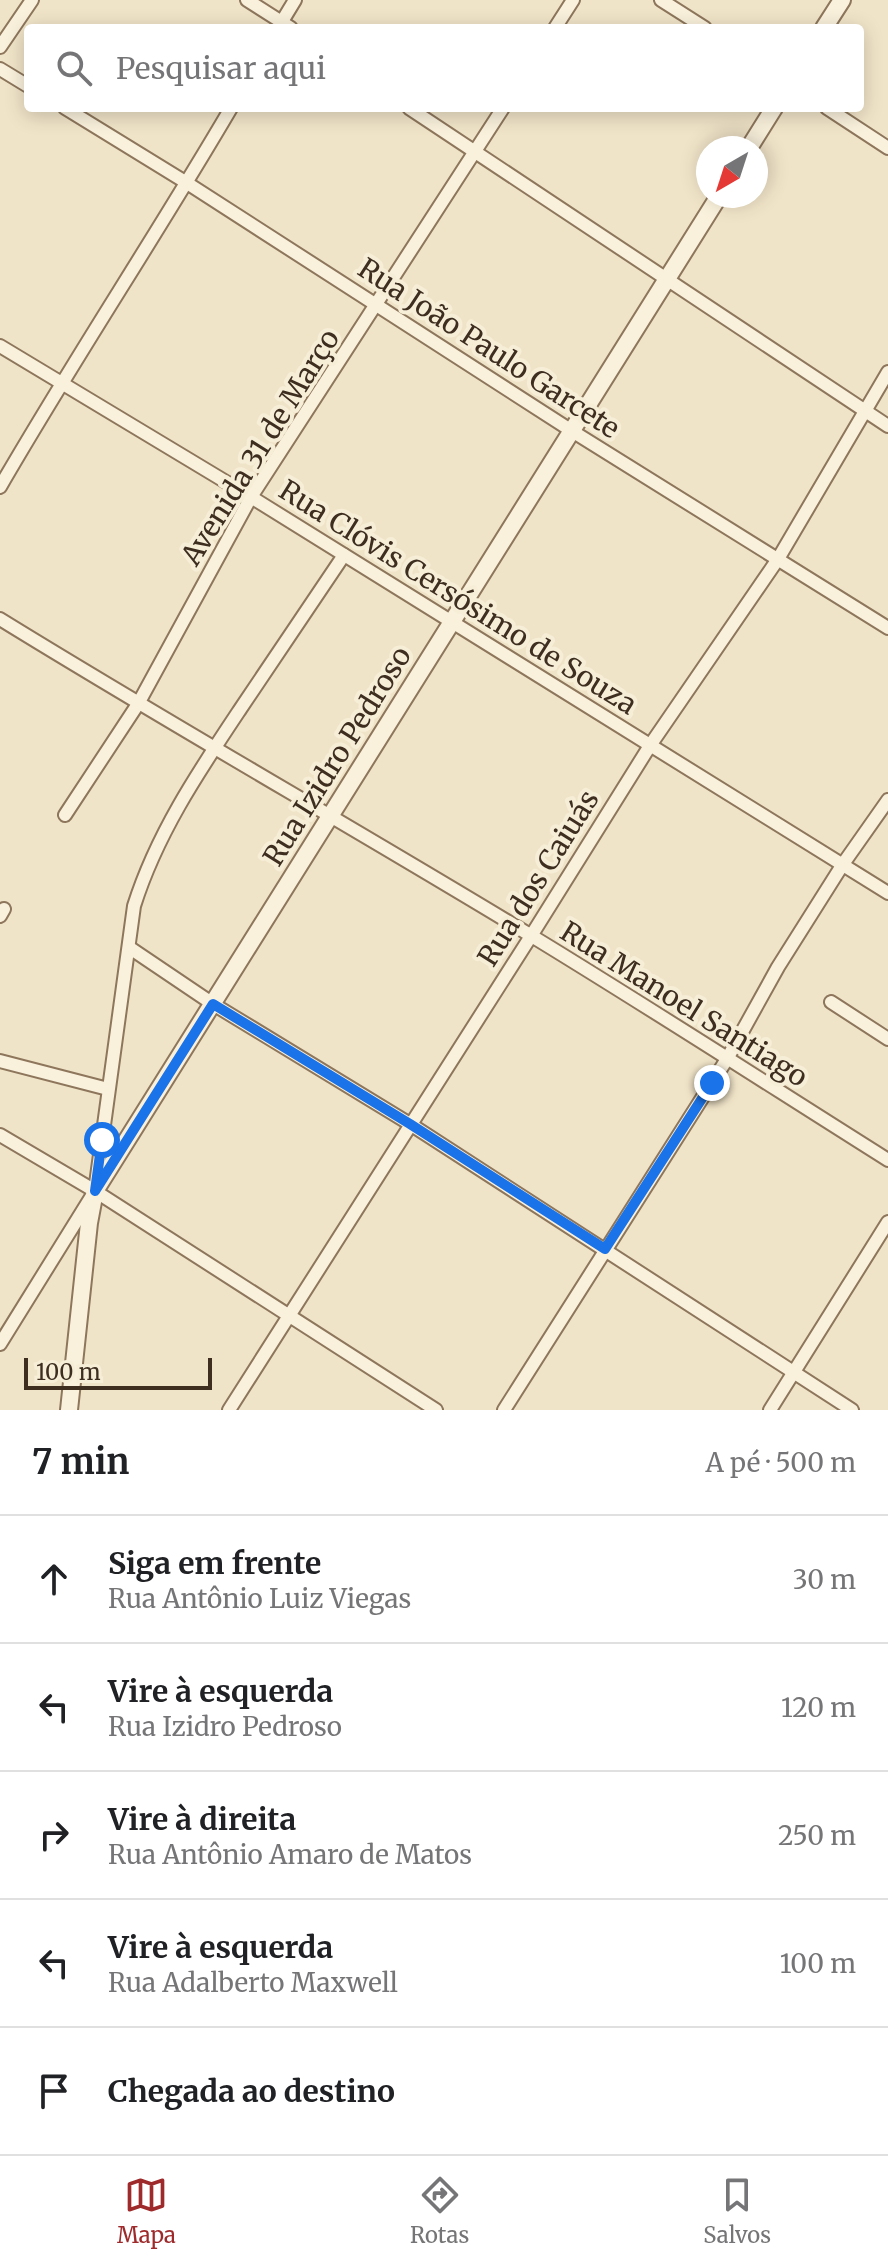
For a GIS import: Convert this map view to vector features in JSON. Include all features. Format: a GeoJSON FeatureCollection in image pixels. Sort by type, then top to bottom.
{"type":"FeatureCollection","features":[{"type":"Feature","properties":{"kind":"street"},"geometry":{"type":"LineString","coordinates":[[0,47],[32,0]]}},
{"type":"Feature","properties":{"kind":"street"},"geometry":{"type":"LineString","coordinates":[[247,0],[280,24]]}},
{"type":"Feature","properties":{"kind":"street"},"geometry":{"type":"LineString","coordinates":[[284,24],[295,0]]}},
{"type":"Feature","properties":{"kind":"street"},"geometry":{"type":"LineString","coordinates":[[558,24],[573,0]]}},
{"type":"Feature","properties":{"kind":"street"},"geometry":{"type":"LineString","coordinates":[[661,0],[699,24]]}},
{"type":"Feature","properties":{"kind":"street"},"geometry":{"type":"LineString","coordinates":[[827,24],[842,0]]}},
{"type":"Feature","properties":{"kind":"street"},"geometry":{"type":"LineString","coordinates":[[0,69],[24,84]]}},
{"type":"Feature","properties":{"kind":"street","name":"Rua João Paulo Garcete"},"geometry":{"type":"LineString","coordinates":[[72,112],[888,628]]}},
{"type":"Feature","properties":{"kind":"street"},"geometry":{"type":"LineString","coordinates":[[0,487],[229,112]]}},
{"type":"Feature","properties":{"kind":"street"},"geometry":{"type":"LineString","coordinates":[[415,112],[888,426]]}},
{"type":"Feature","properties":{"kind":"street","name":"Avenida 31 de Março"},"geometry":{"type":"LineString","coordinates":[[65,815],[138,704],[251,497],[500,112]]}},
{"type":"Feature","properties":{"kind":"street"},"geometry":{"type":"LineString","coordinates":[[756,136],[772,112]]}},
{"type":"Feature","properties":{"kind":"street"},"geometry":{"type":"LineString","coordinates":[[833,112],[888,148]]}},
{"type":"Feature","properties":{"kind":"street","name":"Rua Izidro Pedroso"},"geometry":{"type":"LineString","coordinates":[[0,1344],[712,208]]}},
{"type":"Feature","properties":{"kind":"street","name":"Rua Clóvis Cersósimo de Souza"},"geometry":{"type":"LineString","coordinates":[[0,346],[251,497],[888,893]]}},
{"type":"Feature","properties":{"kind":"street","name":"Rua dos Caiuás"},"geometry":{"type":"LineString","coordinates":[[229,1410],[651,744],[778,559],[888,372]]}},
{"type":"Feature","properties":{"kind":"street"},"geometry":{"type":"LineString","coordinates":[[69,1410],[89,1223],[134,906],[145,870],[170,819],[214,749],[344,555]]}},
{"type":"Feature","properties":{"kind":"street","name":"Rua Manoel Santiago"},"geometry":{"type":"LineString","coordinates":[[0,619],[531,936],[888,1160]]}},
{"type":"Feature","properties":{"kind":"street"},"geometry":{"type":"LineString","coordinates":[[504,1410],[727,1059],[778,967],[888,800]]}},
{"type":"Feature","properties":{"kind":"street"},"geometry":{"type":"LineString","coordinates":[[130,948],[213,1004],[410,1124],[852,1410]]}},
{"type":"Feature","properties":{"kind":"street"},"geometry":{"type":"LineString","coordinates":[[831,1002],[888,1039]]}},
{"type":"Feature","properties":{"kind":"street"},"geometry":{"type":"LineString","coordinates":[[0,1061],[108,1089]]}},
{"type":"Feature","properties":{"kind":"street"},"geometry":{"type":"LineString","coordinates":[[1,1137],[95,1191],[436,1410]]}},
{"type":"Feature","properties":{"kind":"street"},"geometry":{"type":"LineString","coordinates":[[770,1410],[888,1222]]}},
{"type":"Feature","properties":{"kind":"route"},"geometry":{"type":"LineString","coordinates":[[102,1140],[95,1191],[213,1004],[410,1124],[605,1249],[712,1083]]}}]}
